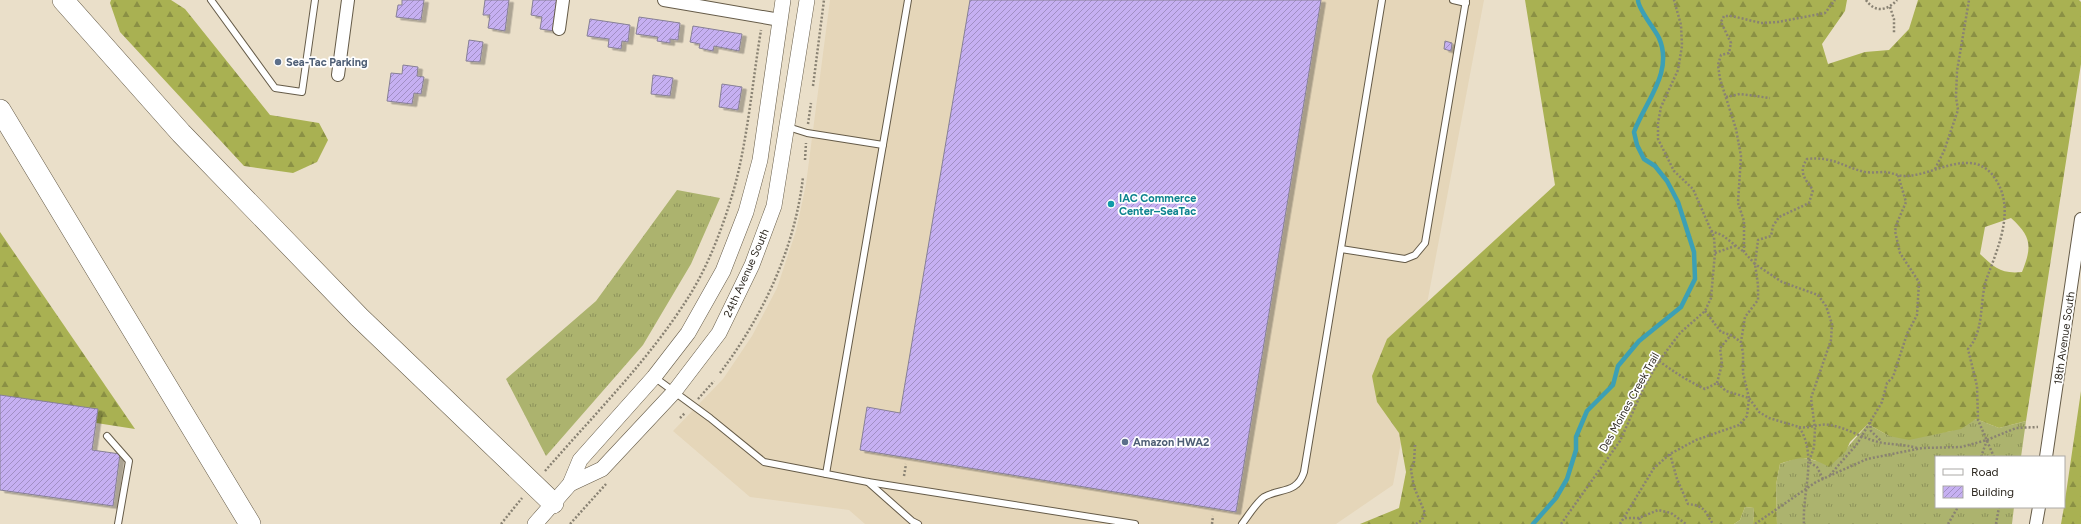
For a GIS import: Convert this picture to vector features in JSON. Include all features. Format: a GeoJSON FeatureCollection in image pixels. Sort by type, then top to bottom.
{"type":"FeatureCollection","features":[{"type":"Feature","properties":{"kind":"highway"},"geometry":{"type":"LineString","coordinates":[[63,0],[181,133],[359,317],[553,503]]}},
{"type":"Feature","properties":{"kind":"highway"},"geometry":{"type":"LineString","coordinates":[[0,110],[250,524]]}},
{"type":"Feature","properties":{"kind":"street"},"geometry":{"type":"LineString","coordinates":[[338,75],[348,0]]}},
{"type":"Feature","properties":{"kind":"street"},"geometry":{"type":"LineString","coordinates":[[559,29],[563,0]]}},
{"type":"Feature","properties":{"kind":"street"},"geometry":{"type":"LineString","coordinates":[[664,0],[780,20]]}},
{"type":"Feature","properties":{"kind":"street","name":"24th Avenue South"},"geometry":{"type":"LineString","coordinates":[[535,524],[570,484],[580,460],[654,377],[688,333],[723,271],[746,212],[760,160],[783,0]]}},
{"type":"Feature","properties":{"kind":"street","name":"24th Avenue South"},"geometry":{"type":"LineString","coordinates":[[570,484],[602,469],[674,392],[719,333],[752,264],[774,206],[788,128],[807,0]]}},
{"type":"Feature","properties":{"kind":"street","name":"18th Avenue South"},"geometry":{"type":"LineString","coordinates":[[2046,456],[2081,219]]}},
{"type":"Feature","properties":{"kind":"street"},"geometry":{"type":"LineString","coordinates":[[2036,524],[2039,508]]}},
{"type":"Feature","properties":{"kind":"lane"},"geometry":{"type":"LineString","coordinates":[[211,0],[274,88],[302,92],[314,0]]}},
{"type":"Feature","properties":{"kind":"lane"},"geometry":{"type":"LineString","coordinates":[[826,474],[908,0]]}},
{"type":"Feature","properties":{"kind":"lane"},"geometry":{"type":"LineString","coordinates":[[1242,524],[1263,498],[1295,487],[1301,480],[1304,472],[1382,0]]}},
{"type":"Feature","properties":{"kind":"lane"},"geometry":{"type":"LineString","coordinates":[[1341,249],[1405,259],[1415,255],[1425,243],[1466,1],[1453,0]]}},
{"type":"Feature","properties":{"kind":"lane"},"geometry":{"type":"LineString","coordinates":[[788,128],[807,133],[882,145]]}},
{"type":"Feature","properties":{"kind":"lane"},"geometry":{"type":"LineString","coordinates":[[654,377],[764,462],[868,482],[1135,524]]}},
{"type":"Feature","properties":{"kind":"lane"},"geometry":{"type":"LineString","coordinates":[[107,436],[129,461],[118,524]]}},
{"type":"Feature","properties":{"kind":"lane"},"geometry":{"type":"LineString","coordinates":[[868,482],[912,521],[918,524]]}},
{"type":"Feature","properties":{"kind":"path"},"geometry":{"type":"LineString","coordinates":[[813,86],[824,0]]}},
{"type":"Feature","properties":{"kind":"path"},"geometry":{"type":"LineString","coordinates":[[1674,0],[1681,25],[1682,46],[1678,70],[1661,107],[1658,123],[1658,139],[1674,171],[1693,189],[1714,237],[1715,253],[1710,298],[1705,311],[1721,332],[1731,334],[1741,342]]}},
{"type":"Feature","properties":{"kind":"path"},"geometry":{"type":"LineString","coordinates":[[1744,252],[1744,220],[1738,203],[1741,156],[1736,128],[1720,79],[1718,65],[1721,55],[1729,53],[1731,43],[1721,22],[1724,16],[1732,16],[1761,23],[1778,22],[1801,17],[1815,17],[1825,13],[1835,0]]}},
{"type":"Feature","properties":{"kind":"path"},"geometry":{"type":"LineString","coordinates":[[1866,0],[1870,7],[1878,10],[1890,7],[1897,0]]}},
{"type":"Feature","properties":{"kind":"path"},"geometry":{"type":"LineString","coordinates":[[1934,169],[1944,151],[1958,110],[1956,97],[1957,71],[1969,0]]}},
{"type":"Feature","properties":{"kind":"path"},"geometry":{"type":"LineString","coordinates":[[1890,7],[1894,19],[1894,34]]}},
{"type":"Feature","properties":{"kind":"path"},"geometry":{"type":"LineString","coordinates":[[501,524],[656,343],[685,303],[704,268],[731,198],[740,160],[762,24]]}},
{"type":"Feature","properties":{"kind":"path"},"geometry":{"type":"LineString","coordinates":[[1726,97],[1740,94],[1770,98]]}},
{"type":"Feature","properties":{"kind":"path"},"geometry":{"type":"LineString","coordinates":[[1620,524],[1654,468],[1670,454],[1696,440],[1739,424],[1747,416],[1749,398],[1743,373],[1743,353],[1741,342],[1745,317],[1758,300],[1755,264],[1758,240],[1771,236],[1773,226],[1779,217],[1809,203],[1812,198],[1813,190],[1802,172],[1802,167],[1807,159],[1829,160],[1866,172],[1898,175],[1920,175],[1934,169],[1969,163],[1980,165],[1991,172],[2000,185],[2004,202],[2004,225],[2001,240],[1982,294],[1979,330],[1974,342],[1968,349],[1977,386],[1978,420],[1994,456]]}},
{"type":"Feature","properties":{"kind":"path"},"geometry":{"type":"LineString","coordinates":[[1830,476],[1862,435],[1882,402],[1887,383],[1893,377],[1907,334],[1917,316],[1919,282],[1900,253],[1895,231],[1896,223],[1906,202],[1898,175]]}},
{"type":"Feature","properties":{"kind":"path"},"geometry":{"type":"LineString","coordinates":[[720,373],[739,348],[773,284],[795,224],[803,177]]}},
{"type":"Feature","properties":{"kind":"path"},"geometry":{"type":"LineString","coordinates":[[1711,231],[1722,235],[1744,252],[1755,264],[1782,282],[1818,295],[1826,306],[1832,324],[1831,340],[1810,398],[1815,427],[1814,447],[1809,462]]}},
{"type":"Feature","properties":{"kind":"path"},"geometry":{"type":"LineString","coordinates":[[1715,253],[1736,246]]}},
{"type":"Feature","properties":{"kind":"path","name":"Des Moines Creek Trail"},"geometry":{"type":"LineString","coordinates":[[1561,524],[1620,441],[1643,389],[1659,361],[1680,333],[1705,311]]}},
{"type":"Feature","properties":{"kind":"path"},"geometry":{"type":"LineString","coordinates":[[1659,361],[1682,379],[1705,389],[1717,383],[1722,364],[1720,348],[1731,334]]}},
{"type":"Feature","properties":{"kind":"path"},"geometry":{"type":"LineString","coordinates":[[1717,383],[1726,392],[1749,398],[1759,412],[1769,418],[1799,427],[1815,427],[1827,424],[1883,443],[1904,444],[1917,449]]}},
{"type":"Feature","properties":{"kind":"path"},"geometry":{"type":"LineString","coordinates":[[1870,422],[1871,431],[1883,443]]}},
{"type":"Feature","properties":{"kind":"path"},"geometry":{"type":"LineString","coordinates":[[1799,427],[1806,441],[1809,462],[1804,504],[1804,524]]}},
{"type":"Feature","properties":{"kind":"path"},"geometry":{"type":"LineString","coordinates":[[1755,524],[1759,523],[1807,488],[1822,479],[1867,459],[1917,449],[1961,447],[1987,440],[2016,428],[2050,428]]}},
{"type":"Feature","properties":{"kind":"path"},"geometry":{"type":"LineString","coordinates":[[1981,456],[1987,440]]}},
{"type":"Feature","properties":{"kind":"path"},"geometry":{"type":"LineString","coordinates":[[1415,445],[1414,462],[1411,470],[1414,487],[1425,513],[1422,520],[1416,524]]}},
{"type":"Feature","properties":{"kind":"path"},"geometry":{"type":"LineString","coordinates":[[1670,454],[1677,479],[1688,504],[1700,505],[1706,512],[1712,524]]}},
{"type":"Feature","properties":{"kind":"path"},"geometry":{"type":"LineString","coordinates":[[1809,462],[1817,467],[1822,479]]}},
{"type":"Feature","properties":{"kind":"path"},"geometry":{"type":"LineString","coordinates":[[904,476],[906,464]]}},
{"type":"Feature","properties":{"kind":"path"},"geometry":{"type":"LineString","coordinates":[[1948,524],[1957,508]]}},
{"type":"Feature","properties":{"kind":"path"},"geometry":{"type":"LineString","coordinates":[[1996,524],[1999,508]]}},
{"type":"Feature","properties":{"kind":"path"},"geometry":{"type":"LineString","coordinates":[[1625,518],[1639,518],[1658,510],[1671,513],[1686,524]]}},
{"type":"Feature","properties":{"kind":"path"},"geometry":{"type":"LineString","coordinates":[[1212,524],[1213,516]]}},
{"type":"Feature","properties":{"kind":"path"},"geometry":{"type":"LineString","coordinates":[[1639,518],[1641,524]]}},
{"type":"Feature","properties":{"kind":"shaded area"},"geometry":{"type":"Polygon","coordinates":[[[830,0],[1484,0],[1393,485],[1336,524],[865,524],[849,510],[750,497],[673,431],[723,379],[752,336],[777,288],[796,231],[806,184],[830,0]]]}},
{"type":"Feature","properties":{"kind":"green space"},"geometry":{"type":"Polygon","coordinates":[[[111,0],[171,0],[185,9],[270,115],[319,123],[328,140],[317,162],[293,173],[244,166],[120,32],[110,3],[111,0]]]}},
{"type":"Feature","properties":{"kind":"green space"},"geometry":{"type":"Polygon","coordinates":[[[1525,0],[1847,0],[1845,11],[1822,44],[1828,64],[1865,52],[1889,50],[1909,29],[1918,0],[2079,0],[2081,2],[2081,64],[2026,421],[1999,428],[1976,419],[1961,429],[1909,440],[1889,436],[1868,424],[1850,442],[1846,451],[1829,467],[1805,458],[1780,464],[1776,485],[1777,524],[1753,524],[1754,508],[1745,507],[1740,520],[1734,524],[1360,524],[1399,508],[1406,472],[1399,433],[1377,402],[1372,376],[1387,339],[1555,185],[1525,0]],[[2011,218],[1985,227],[1980,254],[1994,266],[2003,271],[2022,272],[2025,263],[2028,243],[2023,231],[2011,218]]]}},
{"type":"Feature","properties":{"kind":"green space"},"geometry":{"type":"Polygon","coordinates":[[[677,190],[720,198],[691,264],[643,345],[546,456],[506,379],[596,301],[677,190]]]}},
{"type":"Feature","properties":{"kind":"green space"},"geometry":{"type":"Polygon","coordinates":[[[0,232],[135,429],[0,408],[0,232]]]}},
{"type":"Feature","properties":{"kind":"green space"},"geometry":{"type":"Polygon","coordinates":[[[2081,391],[2081,524],[2061,524],[2065,508],[2081,391]]]}},
{"type":"Feature","properties":{"kind":"green space"},"geometry":{"type":"Polygon","coordinates":[[[1976,419],[1999,428],[2026,421],[2021,456],[1935,456],[1935,508],[2014,508],[2012,524],[1777,524],[1776,485],[1780,464],[1799,457],[1817,461],[1838,458],[1868,424],[1889,436],[1931,434],[1951,431],[1976,419]]]}},
{"type":"Feature","properties":{"kind":"green space"},"geometry":{"type":"Polygon","coordinates":[[[1745,507],[1754,508],[1753,524],[1734,524],[1740,520],[1745,507]]]}},
{"type":"Feature","properties":{"kind":"building"},"geometry":{"type":"Polygon","coordinates":[[[402,0],[424,0],[421,20],[396,17],[398,5],[402,5],[402,0]]]}},
{"type":"Feature","properties":{"kind":"building"},"geometry":{"type":"Polygon","coordinates":[[[485,0],[509,0],[505,31],[488,28],[490,15],[483,15],[485,0]]]}},
{"type":"Feature","properties":{"kind":"building"},"geometry":{"type":"Polygon","coordinates":[[[533,0],[559,0],[555,31],[540,29],[542,17],[531,15],[533,0]]]}},
{"type":"Feature","properties":{"kind":"building","name":"IAC Commerce Center–SeaTac"},"geometry":{"type":"Polygon","coordinates":[[[970,0],[1321,0],[1236,512],[860,450],[867,407],[900,413],[970,0]]]}},
{"type":"Feature","properties":{"kind":"building"},"geometry":{"type":"Polygon","coordinates":[[[639,17],[680,23],[678,40],[670,39],[670,43],[657,41],[658,37],[636,34],[639,17]]]}},
{"type":"Feature","properties":{"kind":"building"},"geometry":{"type":"Polygon","coordinates":[[[590,19],[630,25],[628,42],[622,41],[621,49],[608,47],[609,39],[587,36],[590,19]]]}},
{"type":"Feature","properties":{"kind":"building"},"geometry":{"type":"Polygon","coordinates":[[[693,26],[742,34],[739,51],[714,46],[713,51],[699,48],[700,44],[690,42],[693,26]]]}},
{"type":"Feature","properties":{"kind":"building"},"geometry":{"type":"Polygon","coordinates":[[[469,40],[483,42],[480,62],[466,61],[469,40]]]}},
{"type":"Feature","properties":{"kind":"building"},"geometry":{"type":"Polygon","coordinates":[[[1445,41],[1452,43],[1451,51],[1444,49],[1445,41]]]}},
{"type":"Feature","properties":{"kind":"building"},"geometry":{"type":"Polygon","coordinates":[[[403,65],[418,67],[417,76],[424,77],[421,94],[414,93],[412,104],[387,101],[391,73],[402,74],[403,65]]]}},
{"type":"Feature","properties":{"kind":"building"},"geometry":{"type":"Polygon","coordinates":[[[653,75],[673,78],[670,96],[651,94],[653,75]]]}},
{"type":"Feature","properties":{"kind":"building"},"geometry":{"type":"Polygon","coordinates":[[[722,84],[742,87],[738,110],[719,107],[722,84]]]}},
{"type":"Feature","properties":{"kind":"building"},"geometry":{"type":"Polygon","coordinates":[[[0,395],[98,409],[92,450],[120,454],[113,506],[0,490],[0,395]]]}},
{"type":"Feature","properties":{"kind":"waterway"},"geometry":{"type":"LineString","coordinates":[[1533,524],[1556,498],[1567,479],[1576,450],[1576,437],[1587,411],[1613,385],[1618,366],[1639,341],[1681,307],[1695,279],[1694,252],[1678,202],[1667,181],[1655,166],[1644,159],[1637,145],[1634,132],[1661,75],[1663,63],[1663,51],[1659,38],[1643,13],[1638,0]]}},
{"type":"Feature","properties":{"kind":"place","name":"Sea-Tac Parking"},"geometry":{"type":"Point","coordinates":[278,62]}},
{"type":"Feature","properties":{"kind":"place","name":"IAC Commerce Center–SeaTac"},"geometry":{"type":"Point","coordinates":[1111,204]}},
{"type":"Feature","properties":{"kind":"place","name":"Amazon HWA2"},"geometry":{"type":"Point","coordinates":[1125,442]}}]}
